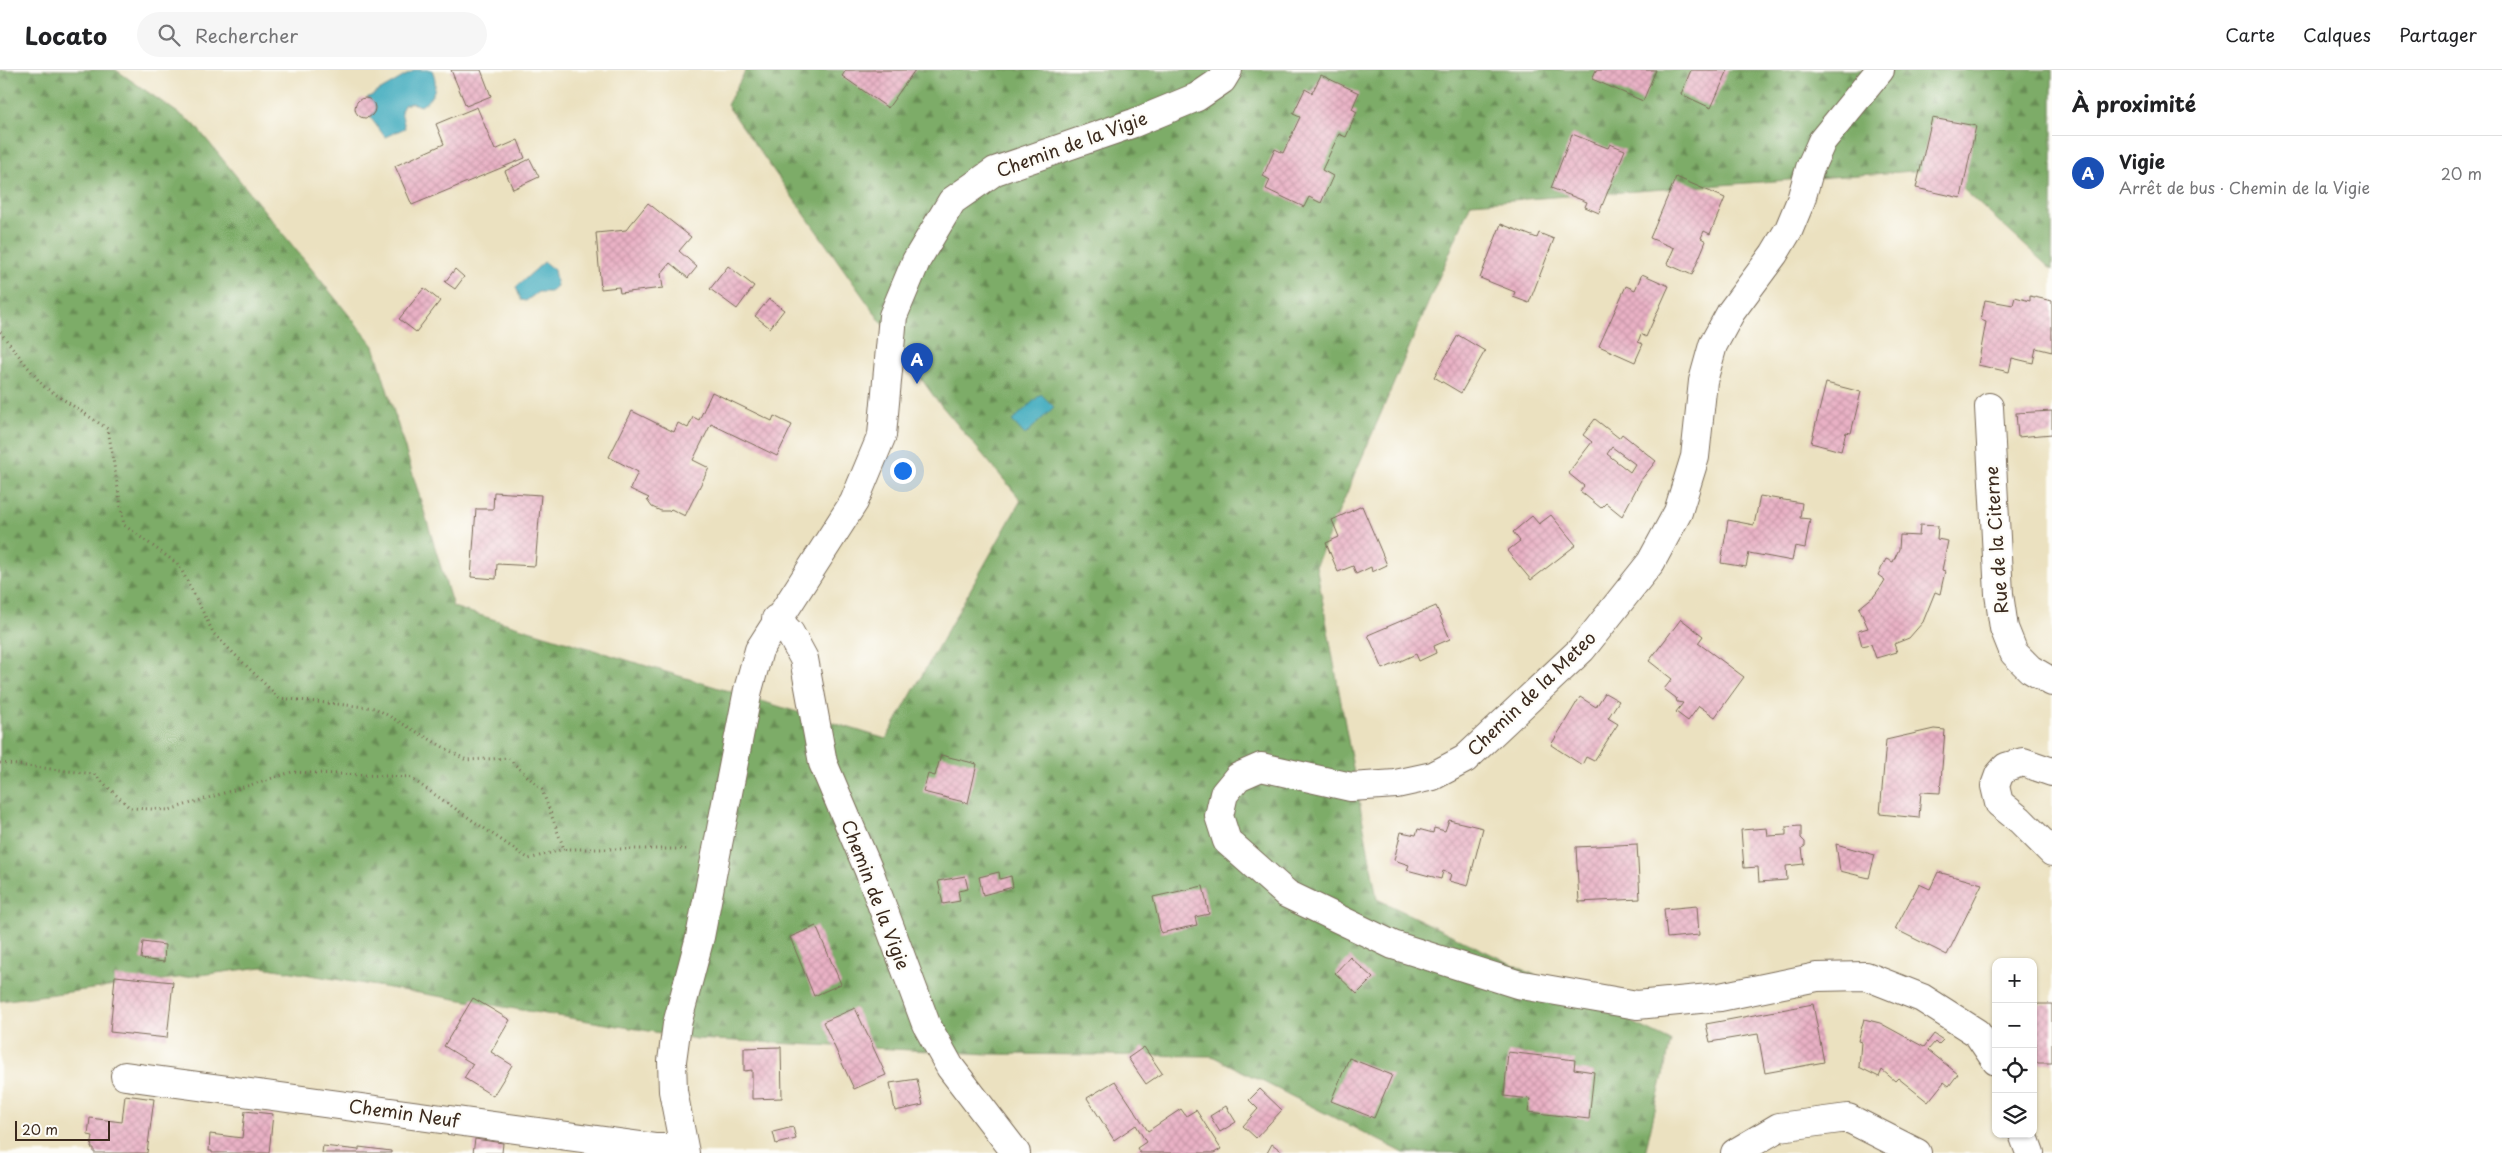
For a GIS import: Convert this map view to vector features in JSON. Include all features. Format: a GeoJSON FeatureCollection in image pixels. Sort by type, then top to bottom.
{"type":"FeatureCollection","features":[{"type":"Feature","properties":{"kind":"street","name":"Chemin de la Vigie"},"geometry":{"type":"LineString","coordinates":[[684,1150],[674,1091],[672,1061],[677,1024],[700,937],[748,690],[759,650],[776,619],[821,554],[864,480],[882,435],[893,316],[916,261],[952,201],[995,171],[1134,123],[1197,97],[1222,80],[1228,70]]}},
{"type":"Feature","properties":{"kind":"street","name":"Chemin de la Meteo"},"geometry":{"type":"LineString","coordinates":[[1880,70],[1822,141],[1810,168],[1801,200],[1789,228],[1774,254],[1731,312],[1713,345],[1703,381],[1695,457],[1678,512],[1650,562],[1582,649],[1465,759],[1433,776],[1396,784],[1351,787],[1261,767],[1238,777],[1224,794],[1219,816],[1227,841],[1287,894],[1393,945],[1517,984],[1637,1005],[1720,997],[1817,977],[1866,976],[1922,998],[1977,1033],[1992,1055]]}},
{"type":"Feature","properties":{"kind":"street","name":"Rue de la Citerne"},"geometry":{"type":"LineString","coordinates":[[1990,407],[1998,594],[2004,628],[2014,653],[2030,670],[2052,682]]}},
{"type":"Feature","properties":{"kind":"street","name":"Chemin de la Vigie"},"geometry":{"type":"LineString","coordinates":[[776,619],[790,633],[804,659],[823,763],[869,872],[926,1024],[950,1067],[1016,1153]]}},
{"type":"Feature","properties":{"kind":"street"},"geometry":{"type":"LineString","coordinates":[[2052,772],[2023,762],[2006,767],[1999,775],[1995,786],[1999,803],[2020,820],[2052,852]]}},
{"type":"Feature","properties":{"kind":"street","name":"Chemin Neuf"},"geometry":{"type":"LineString","coordinates":[[124,1076],[656,1148],[684,1150]]}},
{"type":"Feature","properties":{"kind":"street"},"geometry":{"type":"LineString","coordinates":[[1735,1153],[1779,1127],[1848,1118],[1917,1153]]}},
{"type":"Feature","properties":{"kind":"street"},"geometry":{"type":"LineString","coordinates":[[2024,1138],[2030,1153]]}},
{"type":"Feature","properties":{"kind":"path"},"geometry":{"type":"LineString","coordinates":[[0,332],[43,386],[108,429],[124,525],[179,564],[214,634],[279,698],[376,708],[466,760],[508,758],[542,790],[564,849]]}},
{"type":"Feature","properties":{"kind":"path"},"geometry":{"type":"LineString","coordinates":[[0,764],[94,774],[130,808],[169,810],[292,772],[409,777],[529,859],[564,849],[717,848]]}},
{"type":"Feature","properties":{"kind":"green space"},"geometry":{"type":"Polygon","coordinates":[[[0,70],[116,70],[194,124],[374,346],[453,607],[886,739],[1021,500],[935,398],[727,105],[746,70],[2052,70],[2052,270],[1941,169],[1471,203],[1316,565],[1377,899],[1671,1041],[1645,1153],[1404,1153],[1212,1056],[989,1054],[697,1039],[262,967],[0,1001],[0,70]]]}},
{"type":"Feature","properties":{"kind":"water"},"geometry":{"type":"Polygon","coordinates":[[[415,70],[432,70],[435,81],[434,91],[421,106],[411,103],[404,105],[401,111],[405,128],[385,137],[370,117],[375,112],[375,106],[367,98],[415,70]]]}},
{"type":"Feature","properties":{"kind":"water"},"geometry":{"type":"Polygon","coordinates":[[[544,262],[554,270],[557,286],[550,292],[538,292],[526,301],[521,300],[516,287],[544,262]]]}},
{"type":"Feature","properties":{"kind":"water"},"geometry":{"type":"Polygon","coordinates":[[[1041,394],[1054,407],[1025,435],[1012,421],[1041,394]]]}},
{"type":"Feature","properties":{"kind":"building"},"geometry":{"type":"Polygon","coordinates":[[[451,70],[481,70],[491,96],[466,106],[451,70]]]}},
{"type":"Feature","properties":{"kind":"building"},"geometry":{"type":"Polygon","coordinates":[[[846,70],[915,70],[888,108],[842,76],[846,70]]]}},
{"type":"Feature","properties":{"kind":"building"},"geometry":{"type":"Polygon","coordinates":[[[1596,70],[1656,70],[1643,101],[1592,79],[1596,70]]]}},
{"type":"Feature","properties":{"kind":"building"},"geometry":{"type":"Polygon","coordinates":[[[1691,70],[1728,70],[1711,108],[1681,94],[1691,70]]]}},
{"type":"Feature","properties":{"kind":"building"},"geometry":{"type":"Polygon","coordinates":[[[1321,75],[1359,93],[1352,109],[1357,112],[1346,137],[1339,134],[1322,170],[1333,176],[1321,203],[1309,197],[1304,207],[1266,189],[1270,180],[1263,176],[1275,149],[1283,153],[1300,117],[1293,114],[1305,89],[1312,93],[1321,75]]]}},
{"type":"Feature","properties":{"kind":"building"},"geometry":{"type":"Polygon","coordinates":[[[361,98],[369,98],[375,104],[375,112],[369,118],[361,118],[355,112],[355,104],[361,98]]]}},
{"type":"Feature","properties":{"kind":"building"},"geometry":{"type":"Polygon","coordinates":[[[477,107],[495,150],[518,140],[525,158],[412,205],[395,166],[444,144],[436,124],[477,107]]]}},
{"type":"Feature","properties":{"kind":"building"},"geometry":{"type":"Polygon","coordinates":[[[1932,118],[1976,126],[1961,198],[1916,188],[1932,118]]]}},
{"type":"Feature","properties":{"kind":"building"},"geometry":{"type":"Polygon","coordinates":[[[1572,134],[1608,148],[1610,144],[1625,150],[1599,213],[1585,207],[1587,202],[1551,188],[1572,134]]]}},
{"type":"Feature","properties":{"kind":"building"},"geometry":{"type":"Polygon","coordinates":[[[530,159],[539,177],[513,189],[505,171],[530,159]]]}},
{"type":"Feature","properties":{"kind":"building"},"geometry":{"type":"Polygon","coordinates":[[[1676,177],[1725,198],[1710,234],[1704,231],[1701,238],[1706,241],[1692,275],[1667,264],[1674,248],[1650,238],[1676,177]]]}},
{"type":"Feature","properties":{"kind":"building"},"geometry":{"type":"Polygon","coordinates":[[[648,203],[691,237],[679,251],[697,267],[688,278],[670,263],[661,274],[663,288],[620,293],[619,287],[601,289],[596,233],[626,230],[648,203]]]}},
{"type":"Feature","properties":{"kind":"building"},"geometry":{"type":"Polygon","coordinates":[[[1501,224],[1537,238],[1539,233],[1554,239],[1529,303],[1513,297],[1515,292],[1480,278],[1501,224]]]}},
{"type":"Feature","properties":{"kind":"building"},"geometry":{"type":"Polygon","coordinates":[[[728,266],[754,286],[737,309],[710,289],[728,266]]]}},
{"type":"Feature","properties":{"kind":"building"},"geometry":{"type":"Polygon","coordinates":[[[455,269],[464,277],[455,289],[445,282],[455,269]]]}},
{"type":"Feature","properties":{"kind":"building"},"geometry":{"type":"Polygon","coordinates":[[[1642,274],[1669,286],[1646,337],[1641,334],[1638,342],[1643,344],[1635,362],[1599,346],[1626,286],[1635,290],[1642,274]]]}},
{"type":"Feature","properties":{"kind":"building"},"geometry":{"type":"Polygon","coordinates":[[[424,288],[440,301],[416,332],[399,319],[424,288]]]}},
{"type":"Feature","properties":{"kind":"building"},"geometry":{"type":"Polygon","coordinates":[[[2030,296],[2052,301],[2052,352],[2036,348],[2033,363],[2012,358],[2009,372],[1978,365],[1986,322],[1981,320],[1985,300],[2013,305],[2015,297],[2030,301],[2030,296]]]}},
{"type":"Feature","properties":{"kind":"building"},"geometry":{"type":"Polygon","coordinates":[[[769,299],[784,310],[770,328],[755,316],[769,299]]]}},
{"type":"Feature","properties":{"kind":"building"},"geometry":{"type":"Polygon","coordinates":[[[1458,335],[1485,351],[1461,393],[1434,377],[1458,335]]]}},
{"type":"Feature","properties":{"kind":"building"},"geometry":{"type":"Polygon","coordinates":[[[1826,383],[1861,392],[1851,433],[1846,432],[1841,451],[1811,443],[1826,383]]]}},
{"type":"Feature","properties":{"kind":"building"},"geometry":{"type":"Polygon","coordinates":[[[712,392],[772,421],[774,416],[792,425],[777,456],[711,424],[693,460],[709,468],[685,516],[671,509],[669,511],[661,511],[652,507],[647,500],[649,498],[630,489],[638,472],[609,457],[632,411],[674,432],[678,423],[688,428],[693,417],[699,420],[712,392]]]}},
{"type":"Feature","properties":{"kind":"building"},"geometry":{"type":"Polygon","coordinates":[[[2052,411],[2052,434],[2018,437],[2016,413],[2052,411]]]}},
{"type":"Feature","properties":{"kind":"building"},"geometry":{"type":"Polygon","coordinates":[[[1595,419],[1619,438],[1622,434],[1656,461],[1641,480],[1622,516],[1606,503],[1601,508],[1580,491],[1584,486],[1568,473],[1592,442],[1583,435],[1595,419]],[[1612,447],[1607,454],[1630,472],[1635,464],[1612,447]]]}},
{"type":"Feature","properties":{"kind":"building"},"geometry":{"type":"Polygon","coordinates":[[[494,492],[541,495],[535,566],[497,564],[496,579],[471,577],[476,509],[493,509],[494,492]]]}},
{"type":"Feature","properties":{"kind":"building"},"geometry":{"type":"Polygon","coordinates":[[[1760,496],[1802,503],[1800,518],[1810,519],[1805,548],[1795,546],[1792,561],[1749,553],[1746,567],[1721,563],[1728,520],[1754,525],[1760,496]]]}},
{"type":"Feature","properties":{"kind":"building"},"geometry":{"type":"Polygon","coordinates":[[[1362,506],[1387,565],[1372,572],[1371,567],[1356,574],[1353,566],[1338,572],[1326,543],[1339,537],[1332,520],[1362,506]]]}},
{"type":"Feature","properties":{"kind":"building"},"geometry":{"type":"Polygon","coordinates":[[[1551,515],[1576,545],[1531,580],[1507,551],[1520,541],[1513,532],[1532,516],[1539,524],[1551,515]]]}},
{"type":"Feature","properties":{"kind":"building"},"geometry":{"type":"Polygon","coordinates":[[[1920,525],[1938,526],[1937,539],[1948,541],[1942,570],[1945,571],[1940,594],[1935,592],[1923,622],[1909,638],[1894,644],[1897,652],[1876,658],[1871,644],[1862,646],[1858,631],[1868,628],[1859,608],[1874,596],[1885,580],[1878,575],[1886,559],[1893,562],[1899,549],[1900,535],[1919,536],[1920,525]]]}},
{"type":"Feature","properties":{"kind":"building"},"geometry":{"type":"Polygon","coordinates":[[[1436,606],[1450,639],[1434,646],[1436,653],[1419,661],[1416,654],[1383,669],[1368,635],[1436,606]]]}},
{"type":"Feature","properties":{"kind":"building"},"geometry":{"type":"Polygon","coordinates":[[[1681,619],[1703,636],[1698,643],[1744,677],[1715,717],[1699,706],[1688,721],[1676,712],[1683,703],[1677,702],[1676,698],[1664,689],[1672,679],[1649,661],[1681,619]]]}},
{"type":"Feature","properties":{"kind":"building"},"geometry":{"type":"Polygon","coordinates":[[[1605,693],[1619,701],[1608,718],[1618,724],[1594,761],[1586,757],[1582,765],[1551,745],[1580,697],[1596,707],[1605,693]]]}},
{"type":"Feature","properties":{"kind":"building"},"geometry":{"type":"Polygon","coordinates":[[[1934,729],[1945,730],[1940,793],[1921,792],[1919,818],[1880,814],[1886,740],[1934,729]]]}},
{"type":"Feature","properties":{"kind":"building"},"geometry":{"type":"Polygon","coordinates":[[[941,755],[977,764],[968,803],[923,792],[928,774],[935,776],[941,755]]]}},
{"type":"Feature","properties":{"kind":"building"},"geometry":{"type":"Polygon","coordinates":[[[1449,820],[1483,828],[1468,886],[1449,881],[1451,874],[1443,871],[1441,879],[1407,870],[1409,865],[1394,860],[1401,832],[1416,835],[1418,829],[1433,833],[1434,828],[1445,831],[1449,820]]]}},
{"type":"Feature","properties":{"kind":"building"},"geometry":{"type":"Polygon","coordinates":[[[1801,826],[1801,838],[1805,842],[1805,846],[1802,848],[1804,864],[1786,866],[1787,880],[1759,882],[1758,867],[1744,868],[1741,830],[1767,828],[1768,836],[1786,835],[1786,827],[1801,826]]]}},
{"type":"Feature","properties":{"kind":"building"},"geometry":{"type":"Polygon","coordinates":[[[1637,844],[1640,899],[1579,902],[1576,847],[1637,844]]]}},
{"type":"Feature","properties":{"kind":"building"},"geometry":{"type":"Polygon","coordinates":[[[1836,844],[1875,855],[1869,878],[1840,871],[1836,844]]]}},
{"type":"Feature","properties":{"kind":"building"},"geometry":{"type":"Polygon","coordinates":[[[999,872],[1000,879],[1011,876],[1013,887],[983,895],[979,877],[999,872]]]}},
{"type":"Feature","properties":{"kind":"building"},"geometry":{"type":"Polygon","coordinates":[[[1938,872],[1982,884],[1947,955],[1895,929],[1919,884],[1930,889],[1938,872]]]}},
{"type":"Feature","properties":{"kind":"building"},"geometry":{"type":"Polygon","coordinates":[[[965,876],[968,889],[958,891],[960,901],[943,904],[938,881],[965,876]]]}},
{"type":"Feature","properties":{"kind":"building"},"geometry":{"type":"Polygon","coordinates":[[[1203,886],[1209,914],[1195,917],[1197,925],[1161,933],[1153,897],[1203,886]]]}},
{"type":"Feature","properties":{"kind":"building"},"geometry":{"type":"Polygon","coordinates":[[[1697,906],[1699,935],[1667,938],[1664,909],[1697,906]]]}},
{"type":"Feature","properties":{"kind":"building"},"geometry":{"type":"Polygon","coordinates":[[[816,926],[841,984],[814,996],[790,937],[816,926]]]}},
{"type":"Feature","properties":{"kind":"building"},"geometry":{"type":"Polygon","coordinates":[[[143,942],[165,945],[164,962],[141,959],[143,942]]]}},
{"type":"Feature","properties":{"kind":"building"},"geometry":{"type":"Polygon","coordinates":[[[1350,957],[1373,978],[1357,994],[1335,973],[1350,957]]]}},
{"type":"Feature","properties":{"kind":"building"},"geometry":{"type":"Polygon","coordinates":[[[115,976],[173,982],[167,1038],[110,1032],[115,976]]]}},
{"type":"Feature","properties":{"kind":"building"},"geometry":{"type":"Polygon","coordinates":[[[473,998],[510,1020],[491,1052],[512,1065],[493,1096],[464,1078],[473,1064],[444,1046],[473,998]]]}},
{"type":"Feature","properties":{"kind":"building"},"geometry":{"type":"Polygon","coordinates":[[[1813,1004],[1824,1062],[1765,1073],[1758,1034],[1710,1042],[1706,1024],[1813,1004]]]}},
{"type":"Feature","properties":{"kind":"building"},"geometry":{"type":"Polygon","coordinates":[[[2037,1004],[2052,1004],[2052,1063],[2037,1063],[2037,1004]]]}},
{"type":"Feature","properties":{"kind":"building"},"geometry":{"type":"Polygon","coordinates":[[[855,1008],[886,1075],[854,1089],[823,1022],[855,1008]]]}},
{"type":"Feature","properties":{"kind":"building"},"geometry":{"type":"Polygon","coordinates":[[[1864,1019],[1880,1023],[1924,1047],[1934,1034],[1943,1040],[1938,1045],[1935,1042],[1928,1050],[1958,1074],[1949,1086],[1944,1082],[1928,1102],[1898,1078],[1895,1081],[1882,1070],[1879,1077],[1859,1067],[1861,1042],[1858,1041],[1864,1019]]]}},
{"type":"Feature","properties":{"kind":"building"},"geometry":{"type":"Polygon","coordinates":[[[781,1047],[782,1098],[752,1099],[752,1070],[744,1071],[744,1048],[781,1047]]]}},
{"type":"Feature","properties":{"kind":"building"},"geometry":{"type":"Polygon","coordinates":[[[1144,1047],[1162,1073],[1146,1084],[1128,1058],[1144,1047]]]}},
{"type":"Feature","properties":{"kind":"building"},"geometry":{"type":"Polygon","coordinates":[[[1508,1052],[1575,1060],[1574,1069],[1594,1072],[1589,1119],[1528,1112],[1530,1099],[1504,1096],[1508,1052]]]}},
{"type":"Feature","properties":{"kind":"building"},"geometry":{"type":"Polygon","coordinates":[[[1349,1058],[1392,1075],[1374,1118],[1331,1101],[1349,1058]]]}},
{"type":"Feature","properties":{"kind":"building"},"geometry":{"type":"Polygon","coordinates":[[[917,1079],[923,1105],[895,1111],[890,1083],[917,1079]]]}},
{"type":"Feature","properties":{"kind":"building"},"geometry":{"type":"Polygon","coordinates":[[[1115,1081],[1148,1131],[1181,1109],[1186,1116],[1196,1110],[1221,1149],[1214,1153],[1140,1153],[1137,1148],[1146,1142],[1136,1125],[1114,1140],[1087,1098],[1115,1081]]]}},
{"type":"Feature","properties":{"kind":"building"},"geometry":{"type":"Polygon","coordinates":[[[1260,1089],[1282,1110],[1256,1138],[1243,1126],[1258,1109],[1249,1100],[1260,1089]]]}},
{"type":"Feature","properties":{"kind":"building"},"geometry":{"type":"Polygon","coordinates":[[[125,1095],[154,1099],[147,1153],[94,1153],[94,1148],[91,1148],[93,1136],[88,1135],[90,1118],[122,1122],[125,1095]]]}},
{"type":"Feature","properties":{"kind":"building"},"geometry":{"type":"Polygon","coordinates":[[[1226,1106],[1236,1122],[1220,1132],[1210,1116],[1226,1106]]]}},
{"type":"Feature","properties":{"kind":"building"},"geometry":{"type":"Polygon","coordinates":[[[245,1111],[273,1114],[269,1153],[212,1153],[212,1151],[209,1151],[210,1134],[242,1138],[245,1111]]]}},
{"type":"Feature","properties":{"kind":"building"},"geometry":{"type":"Polygon","coordinates":[[[793,1127],[796,1139],[776,1144],[773,1132],[793,1127]]]}},
{"type":"Feature","properties":{"kind":"building"},"geometry":{"type":"Polygon","coordinates":[[[475,1139],[503,1143],[502,1153],[473,1153],[475,1139]]]}},
{"type":"Feature","properties":{"kind":"building"},"geometry":{"type":"Polygon","coordinates":[[[1272,1144],[1283,1152],[1267,1153],[1272,1144]]]}},
{"type":"Feature","properties":{"kind":"building"},"geometry":{"type":"Polygon","coordinates":[[[323,1146],[359,1150],[359,1147],[391,1151],[391,1153],[322,1153],[323,1146]]]}},
{"type":"Feature","properties":{"kind":"place","name":"Vigie"},"geometry":{"type":"Point","coordinates":[917,384]}}]}
